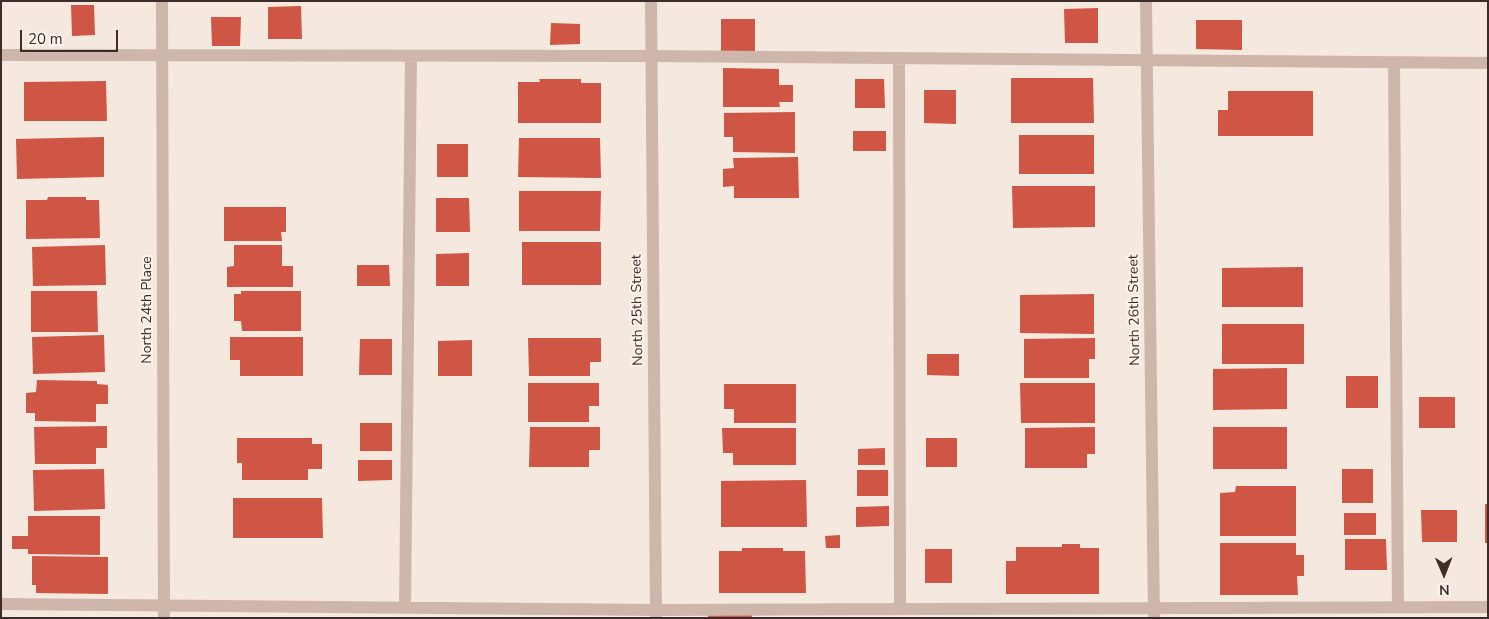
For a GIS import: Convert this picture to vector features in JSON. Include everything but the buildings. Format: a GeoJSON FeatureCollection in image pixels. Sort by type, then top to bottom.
{"type":"FeatureCollection","features":[{"type":"Feature","properties":{"kind":"street","name":"North 24th Place"},"geometry":{"type":"LineString","coordinates":[[162,1],[164,612]]}},
{"type":"Feature","properties":{"kind":"street","name":"North 25th Street"},"geometry":{"type":"LineString","coordinates":[[651,1],[656,614]]}},
{"type":"Feature","properties":{"kind":"street","name":"North 26th Street"},"geometry":{"type":"LineString","coordinates":[[1146,1],[1154,613]]}},
{"type":"Feature","properties":{"kind":"street"},"geometry":{"type":"LineString","coordinates":[[1,55],[650,56],[1488,63]]}},
{"type":"Feature","properties":{"kind":"street"},"geometry":{"type":"LineString","coordinates":[[405,608],[410,56]]}},
{"type":"Feature","properties":{"kind":"street"},"geometry":{"type":"LineString","coordinates":[[899,59],[900,609]]}},
{"type":"Feature","properties":{"kind":"street"},"geometry":{"type":"LineString","coordinates":[[1394,62],[1398,607]]}},
{"type":"Feature","properties":{"kind":"street"},"geometry":{"type":"LineString","coordinates":[[1,604],[164,612],[405,608],[656,614],[900,609],[1154,613],[1398,607],[1488,607]]}}]}
